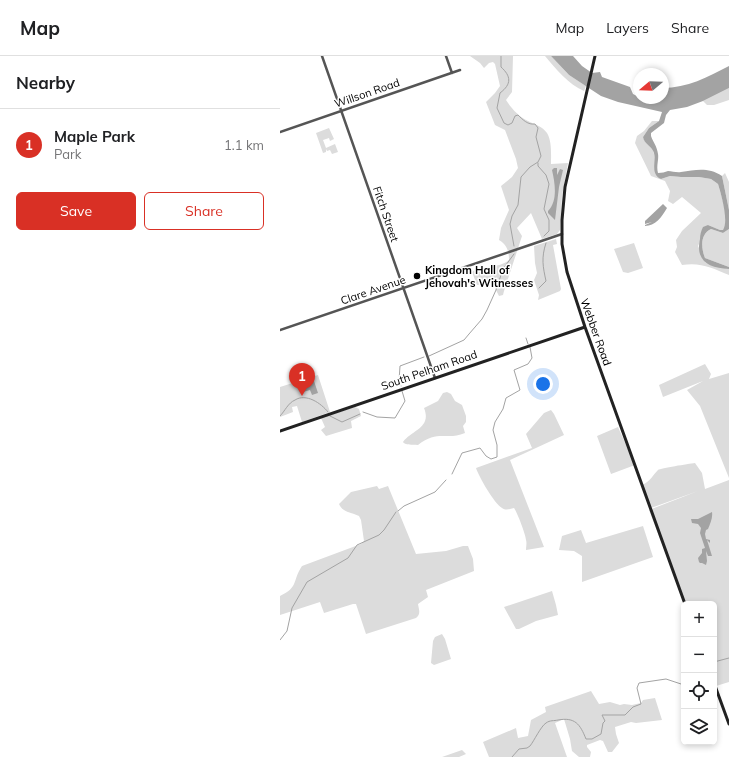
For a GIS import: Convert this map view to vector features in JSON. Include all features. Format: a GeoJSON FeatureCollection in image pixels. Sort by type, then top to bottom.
{"type":"FeatureCollection","features":[{"type":"Feature","properties":{"kind":"main road","name":"Webber Road"},"geometry":{"type":"LineString","coordinates":[[595,56],[564,193],[562,209],[562,234],[567,272],[585,327],[684,601]]}},
{"type":"Feature","properties":{"kind":"main road","name":"South Pelham Road"},"geometry":{"type":"LineString","coordinates":[[280,431],[585,327]]}},
{"type":"Feature","properties":{"kind":"main road"},"geometry":{"type":"LineString","coordinates":[[717,691],[729,724]]}},
{"type":"Feature","properties":{"kind":"street","name":"Fitch Street"},"geometry":{"type":"LineString","coordinates":[[322,56],[435,378]]}},
{"type":"Feature","properties":{"kind":"street"},"geometry":{"type":"LineString","coordinates":[[446,56],[452,73]]}},
{"type":"Feature","properties":{"kind":"street","name":"Willson Road"},"geometry":{"type":"LineString","coordinates":[[280,132],[460,70]]}},
{"type":"Feature","properties":{"kind":"street","name":"Clare Avenue"},"geometry":{"type":"LineString","coordinates":[[280,330],[562,234]]}},
{"type":"Feature","properties":{"kind":"shaded area"},"geometry":{"type":"Polygon","coordinates":[[[470,56],[513,56],[512,92],[506,100],[518,115],[541,127],[547,133],[549,136],[551,164],[568,163],[562,196],[560,230],[557,234],[542,239],[531,213],[517,228],[522,236],[503,295],[499,296],[492,282],[477,285],[472,272],[480,268],[500,265],[509,260],[507,248],[499,240],[501,228],[509,210],[501,186],[512,177],[518,168],[505,130],[495,125],[486,102],[500,86],[495,64],[493,62],[489,63],[484,68],[470,56]]]}},
{"type":"Feature","properties":{"kind":"shaded area"},"geometry":{"type":"Polygon","coordinates":[[[545,56],[551,56],[569,75],[586,86],[584,91],[568,80],[545,56]]]}},
{"type":"Feature","properties":{"kind":"shaded area"},"geometry":{"type":"Polygon","coordinates":[[[551,56],[573,56],[582,66],[592,73],[600,72],[602,77],[630,87],[633,94],[633,104],[669,104],[669,88],[689,84],[729,66],[729,88],[687,107],[670,110],[666,115],[664,123],[651,133],[651,136],[656,146],[658,156],[658,173],[668,171],[679,172],[707,170],[722,176],[729,210],[729,229],[723,233],[711,229],[707,231],[703,238],[702,246],[705,258],[729,267],[729,269],[715,267],[705,262],[700,253],[699,247],[703,227],[708,225],[723,230],[725,226],[724,207],[718,184],[711,179],[699,177],[670,176],[661,179],[654,171],[654,153],[643,137],[649,128],[659,121],[662,112],[618,102],[601,96],[569,75],[551,56]]]}},
{"type":"Feature","properties":{"kind":"shaded area"},"geometry":{"type":"Polygon","coordinates":[[[729,88],[729,100],[714,105],[707,105],[703,101],[729,88]]]}},
{"type":"Feature","properties":{"kind":"shaded area"},"geometry":{"type":"Polygon","coordinates":[[[652,121],[659,121],[649,128],[643,137],[653,150],[654,168],[661,179],[670,176],[699,177],[711,179],[718,184],[726,212],[725,228],[720,230],[708,225],[698,246],[706,263],[729,269],[729,275],[701,265],[682,265],[675,252],[677,247],[676,240],[682,231],[701,213],[682,197],[673,204],[668,201],[670,191],[665,181],[651,176],[635,143],[637,136],[644,131],[652,121]]]}},
{"type":"Feature","properties":{"kind":"shaded area"},"geometry":{"type":"Polygon","coordinates":[[[329,128],[334,139],[330,141],[329,138],[323,140],[326,148],[335,144],[338,152],[332,154],[330,150],[327,151],[326,149],[326,152],[323,153],[316,133],[329,128]]]}},
{"type":"Feature","properties":{"kind":"shaded area"},"geometry":{"type":"Polygon","coordinates":[[[557,168],[557,175],[560,169],[563,170],[559,187],[555,220],[548,213],[553,202],[555,192],[552,170],[557,168]]]}},
{"type":"Feature","properties":{"kind":"shaded area"},"geometry":{"type":"Polygon","coordinates":[[[725,173],[729,182],[729,210],[722,176],[725,173]]]}},
{"type":"Feature","properties":{"kind":"shaded area"},"geometry":{"type":"Polygon","coordinates":[[[663,204],[667,208],[660,218],[655,223],[645,226],[652,222],[645,224],[645,221],[663,204]]]}},
{"type":"Feature","properties":{"kind":"shaded area"},"geometry":{"type":"Polygon","coordinates":[[[711,229],[723,233],[729,229],[729,267],[705,258],[702,242],[707,231],[711,229]]]}},
{"type":"Feature","properties":{"kind":"shaded area"},"geometry":{"type":"Polygon","coordinates":[[[556,239],[557,244],[553,245],[561,289],[560,291],[538,300],[539,295],[534,280],[537,273],[534,246],[556,239]]]}},
{"type":"Feature","properties":{"kind":"shaded area"},"geometry":{"type":"Polygon","coordinates":[[[634,243],[643,268],[628,273],[623,272],[614,249],[634,243]]]}},
{"type":"Feature","properties":{"kind":"shaded area"},"geometry":{"type":"Polygon","coordinates":[[[705,364],[711,374],[709,379],[729,373],[729,478],[700,406],[687,390],[703,381],[663,397],[659,385],[705,364]]]}},
{"type":"Feature","properties":{"kind":"shaded area"},"geometry":{"type":"Polygon","coordinates":[[[318,375],[330,412],[302,422],[297,406],[292,407],[293,412],[280,417],[280,387],[318,375]]]}},
{"type":"Feature","properties":{"kind":"shaded area"},"geometry":{"type":"Polygon","coordinates":[[[314,381],[318,393],[312,395],[310,390],[303,392],[301,386],[314,381]]]}},
{"type":"Feature","properties":{"kind":"shaded area"},"geometry":{"type":"Polygon","coordinates":[[[447,392],[451,394],[455,401],[462,405],[466,416],[466,422],[463,426],[465,433],[453,436],[437,436],[425,440],[418,445],[404,443],[403,442],[423,424],[426,415],[424,408],[438,401],[443,393],[447,392]]]}},
{"type":"Feature","properties":{"kind":"shaded area"},"geometry":{"type":"Polygon","coordinates":[[[355,407],[359,409],[361,416],[351,421],[352,428],[326,436],[321,430],[325,427],[321,418],[355,407]]]}},
{"type":"Feature","properties":{"kind":"shaded area"},"geometry":{"type":"Polygon","coordinates":[[[551,410],[564,435],[510,460],[544,547],[526,550],[525,533],[514,508],[508,510],[502,508],[495,501],[487,490],[476,468],[532,448],[526,434],[544,413],[551,410]]]}},
{"type":"Feature","properties":{"kind":"shaded area"},"geometry":{"type":"Polygon","coordinates":[[[618,427],[635,465],[611,474],[597,436],[618,427]]]}},
{"type":"Feature","properties":{"kind":"shaded area"},"geometry":{"type":"Polygon","coordinates":[[[695,463],[702,473],[705,489],[729,480],[729,682],[717,686],[717,601],[684,601],[649,510],[698,491],[651,508],[642,485],[658,470],[695,463]]]}},
{"type":"Feature","properties":{"kind":"shaded area"},"geometry":{"type":"Polygon","coordinates":[[[377,486],[379,489],[388,486],[416,554],[446,551],[468,546],[473,559],[474,571],[426,590],[428,597],[418,604],[419,613],[416,618],[366,634],[356,604],[324,613],[320,602],[280,615],[280,596],[293,587],[302,566],[361,544],[364,541],[359,516],[345,511],[339,504],[351,492],[377,486]]]}},
{"type":"Feature","properties":{"kind":"shaded area"},"geometry":{"type":"Polygon","coordinates":[[[712,512],[711,521],[705,534],[706,539],[710,540],[710,543],[707,540],[712,556],[708,556],[706,551],[706,565],[700,563],[698,558],[702,553],[702,549],[705,548],[700,533],[701,528],[698,524],[692,523],[691,519],[698,519],[712,512]]]}},
{"type":"Feature","properties":{"kind":"shaded area"},"geometry":{"type":"Polygon","coordinates":[[[643,526],[653,557],[582,582],[582,556],[574,551],[559,550],[562,536],[581,530],[586,543],[643,526]]]}},
{"type":"Feature","properties":{"kind":"shaded area"},"geometry":{"type":"Polygon","coordinates":[[[552,591],[558,615],[536,621],[516,629],[504,607],[552,591]]]}},
{"type":"Feature","properties":{"kind":"shaded area"},"geometry":{"type":"Polygon","coordinates":[[[442,634],[451,659],[434,665],[431,663],[433,641],[435,637],[442,634]]]}},
{"type":"Feature","properties":{"kind":"shaded area"},"geometry":{"type":"Polygon","coordinates":[[[591,691],[599,704],[610,702],[620,705],[632,705],[641,703],[643,700],[655,698],[662,720],[636,723],[631,722],[615,727],[619,743],[612,752],[608,752],[603,741],[600,740],[587,745],[591,752],[590,757],[579,757],[572,751],[564,719],[555,723],[567,757],[489,757],[483,742],[516,728],[518,738],[528,736],[531,720],[546,712],[545,707],[591,691]]]}},
{"type":"Feature","properties":{"kind":"shaded area"},"geometry":{"type":"Polygon","coordinates":[[[462,750],[466,754],[459,757],[442,757],[462,750]]]}},
{"type":"Feature","properties":{"kind":"waterway"},"geometry":{"type":"LineString","coordinates":[[501,56],[501,67],[507,74],[509,80],[507,86],[500,93],[497,108],[504,123],[508,125],[512,123],[515,116],[518,115],[528,123],[535,124],[538,128],[536,137],[541,156],[538,162],[530,167],[521,177],[518,205],[512,216],[510,224],[514,246]]}},
{"type":"Feature","properties":{"kind":"waterway"},"geometry":{"type":"LineString","coordinates":[[538,163],[538,166],[546,175],[549,184],[544,209],[549,220],[549,231],[544,236]]}},
{"type":"Feature","properties":{"kind":"waterway"},"geometry":{"type":"LineString","coordinates":[[539,288],[546,281],[543,262],[543,253],[546,243]]}},
{"type":"Feature","properties":{"kind":"waterway"},"geometry":{"type":"LineString","coordinates":[[429,356],[464,340],[482,319],[496,290],[503,269],[514,254]]}},
{"type":"Feature","properties":{"kind":"waterway"},"geometry":{"type":"LineString","coordinates":[[526,338],[528,344]]}},
{"type":"Feature","properties":{"kind":"waterway"},"geometry":{"type":"LineString","coordinates":[[452,474],[462,453],[480,448],[486,456],[491,459],[497,457],[497,445],[493,430],[495,422],[503,409],[506,398],[520,390],[514,370],[528,364],[532,358],[530,347]]}},
{"type":"Feature","properties":{"kind":"waterway"},"geometry":{"type":"LineString","coordinates":[[401,386],[399,381],[400,366],[424,357]]}},
{"type":"Feature","properties":{"kind":"waterway"},"geometry":{"type":"LineString","coordinates":[[363,412],[377,417],[395,418],[405,401],[402,391]]}},
{"type":"Feature","properties":{"kind":"waterway"},"geometry":{"type":"LineString","coordinates":[[280,416],[288,405],[299,398],[308,398],[313,400],[328,412]]}},
{"type":"Feature","properties":{"kind":"waterway"},"geometry":{"type":"LineString","coordinates":[[330,416],[342,422],[360,414]]}},
{"type":"Feature","properties":{"kind":"waterway"},"geometry":{"type":"LineString","coordinates":[[398,511],[404,506],[435,492],[446,480]]}},
{"type":"Feature","properties":{"kind":"waterway"},"geometry":{"type":"LineString","coordinates":[[280,640],[287,631],[292,608],[307,582],[348,558],[357,545],[379,535],[396,512]]}},
{"type":"Feature","properties":{"kind":"waterway"},"geometry":{"type":"LineString","coordinates":[[717,661],[729,658]]}},
{"type":"Feature","properties":{"kind":"waterway"},"geometry":{"type":"LineString","coordinates":[[512,757],[519,749],[530,746],[542,727],[550,721],[564,719],[573,721],[579,726],[586,739],[592,739],[601,734],[603,723],[605,721],[602,715],[625,715],[633,707],[641,704],[637,688],[639,683],[666,679],[681,684]]}},
{"type":"Feature","properties":{"kind":"place","name":"Kingdom Hall of Jehovah's Witnesses"},"geometry":{"type":"Point","coordinates":[417,276]}},
{"type":"Feature","properties":{"kind":"place","name":"Maple Park"},"geometry":{"type":"Point","coordinates":[302,396]}}]}
